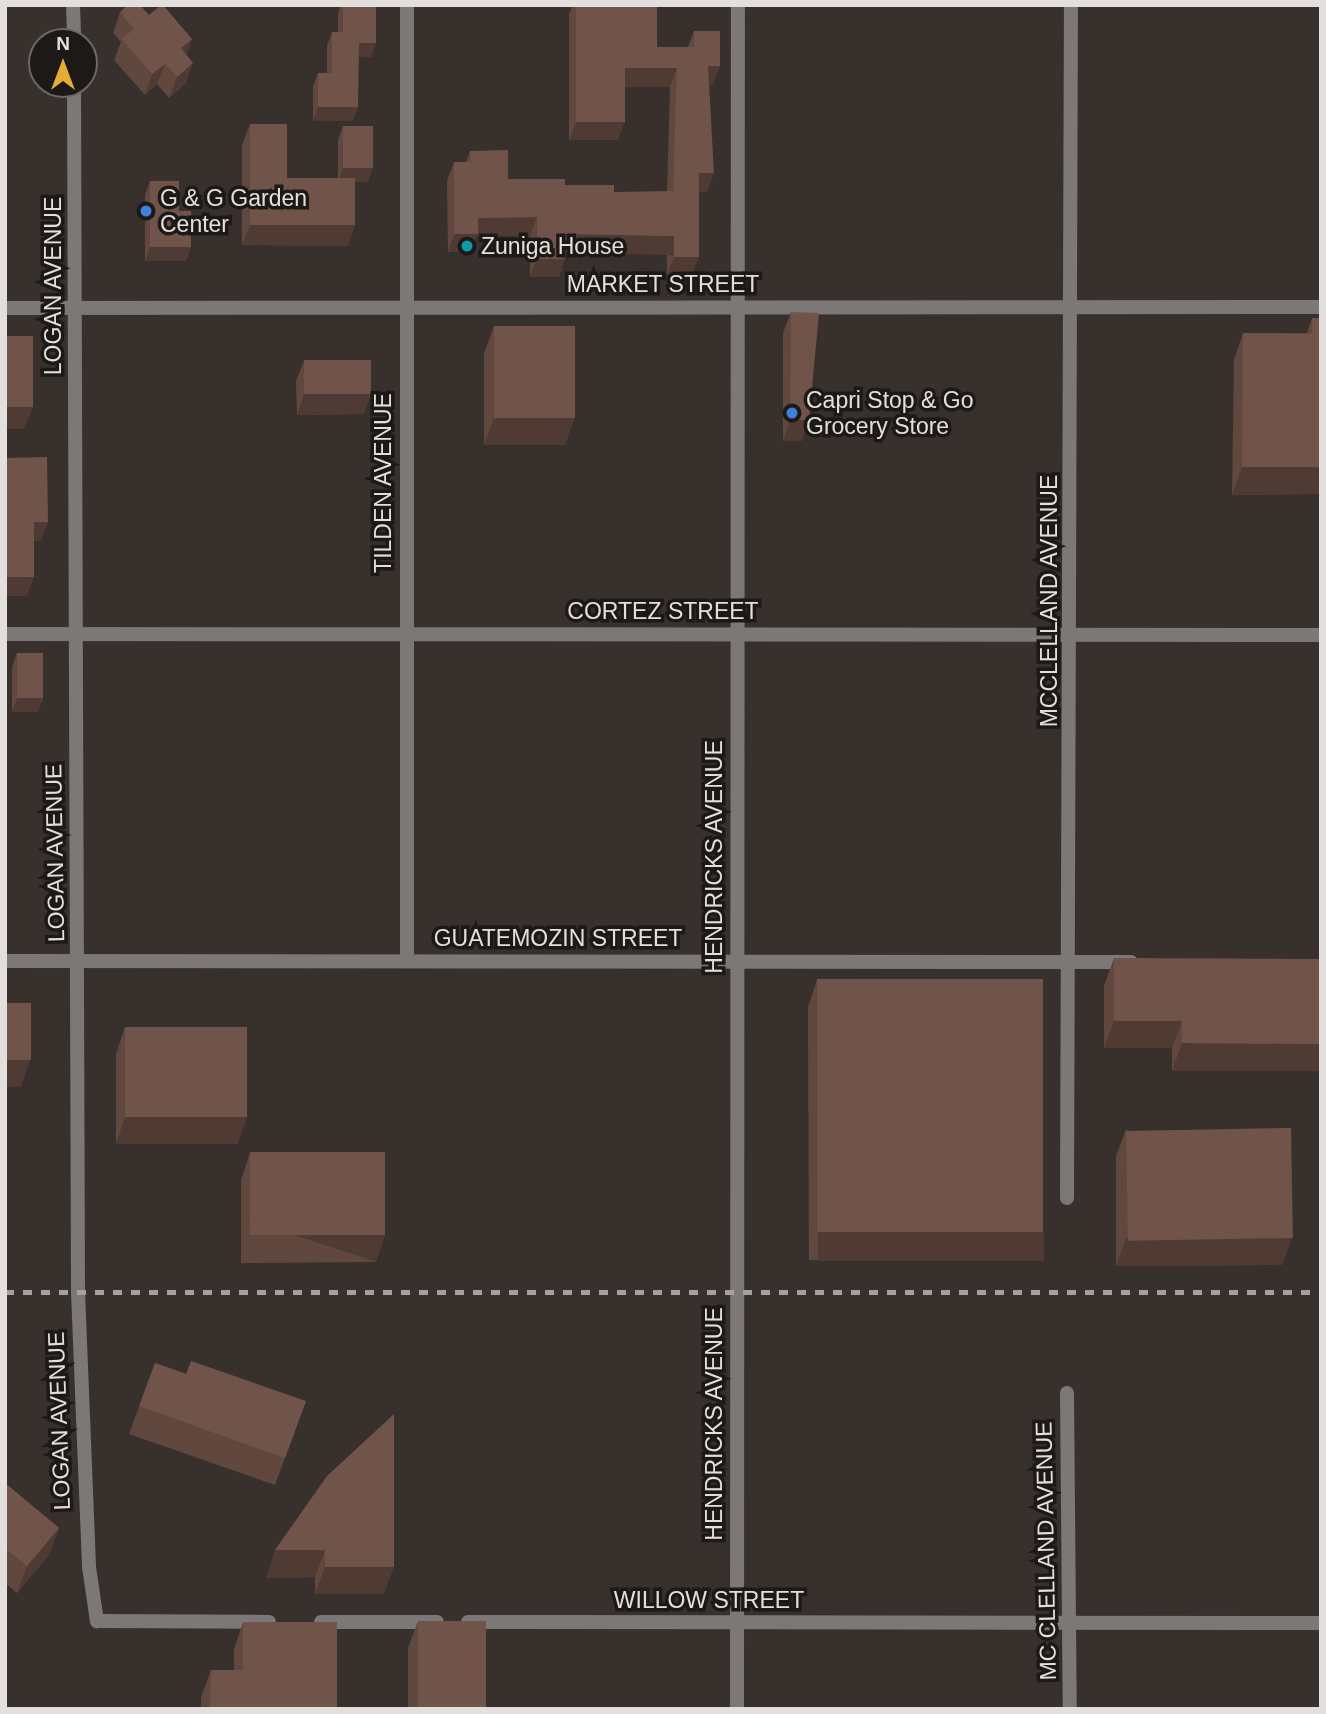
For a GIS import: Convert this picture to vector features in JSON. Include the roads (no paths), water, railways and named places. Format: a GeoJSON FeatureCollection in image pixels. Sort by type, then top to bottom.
{"type":"FeatureCollection","features":[{"type":"Feature","properties":{"kind":"street"},"geometry":{"type":"LineString","coordinates":[[73,5],[74,28]]}},
{"type":"Feature","properties":{"kind":"street","name":"TILDEN AVENUE"},"geometry":{"type":"LineString","coordinates":[[407,5],[407,961]]}},
{"type":"Feature","properties":{"kind":"street","name":"HENDRICKS AVENUE"},"geometry":{"type":"LineString","coordinates":[[737,1709],[738,5]]}},
{"type":"Feature","properties":{"kind":"street","name":"MCCLELLAND AVENUE"},"geometry":{"type":"LineString","coordinates":[[1067,1198],[1071,962],[1072,5]]}},
{"type":"Feature","properties":{"kind":"street","name":"LOGAN AVENUE"},"geometry":{"type":"LineString","coordinates":[[74,98],[78,1292],[84,1506],[97,1621]]}},
{"type":"Feature","properties":{"kind":"street","name":"MARKET STREET"},"geometry":{"type":"LineString","coordinates":[[5,308],[1321,307]]}},
{"type":"Feature","properties":{"kind":"street","name":"CORTEZ STREET"},"geometry":{"type":"LineString","coordinates":[[5,634],[1071,632],[1321,635]]}},
{"type":"Feature","properties":{"kind":"street","name":"GUATEMOZIN STREET"},"geometry":{"type":"LineString","coordinates":[[5,961],[1154,962]]}},
{"type":"Feature","properties":{"kind":"street","name":"MC CLELLAND AVENUE"},"geometry":{"type":"LineString","coordinates":[[1067,1393],[1070,1709]]}},
{"type":"Feature","properties":{"kind":"street","name":"WILLOW STREET"},"geometry":{"type":"LineString","coordinates":[[97,1621],[1321,1623]]}},
{"type":"Feature","properties":{"kind":"railway"},"geometry":{"type":"LineString","coordinates":[[5,1292],[1321,1292]]}},
{"type":"Feature","properties":{"kind":"place","name":"G & G Garden Center"},"geometry":{"type":"Point","coordinates":[146,211]}},
{"type":"Feature","properties":{"kind":"place","name":"Zuniga House"},"geometry":{"type":"Point","coordinates":[467,246]}},
{"type":"Feature","properties":{"kind":"place","name":"Capri Stop & Go Grocery Store"},"geometry":{"type":"Point","coordinates":[792,413]}}]}
